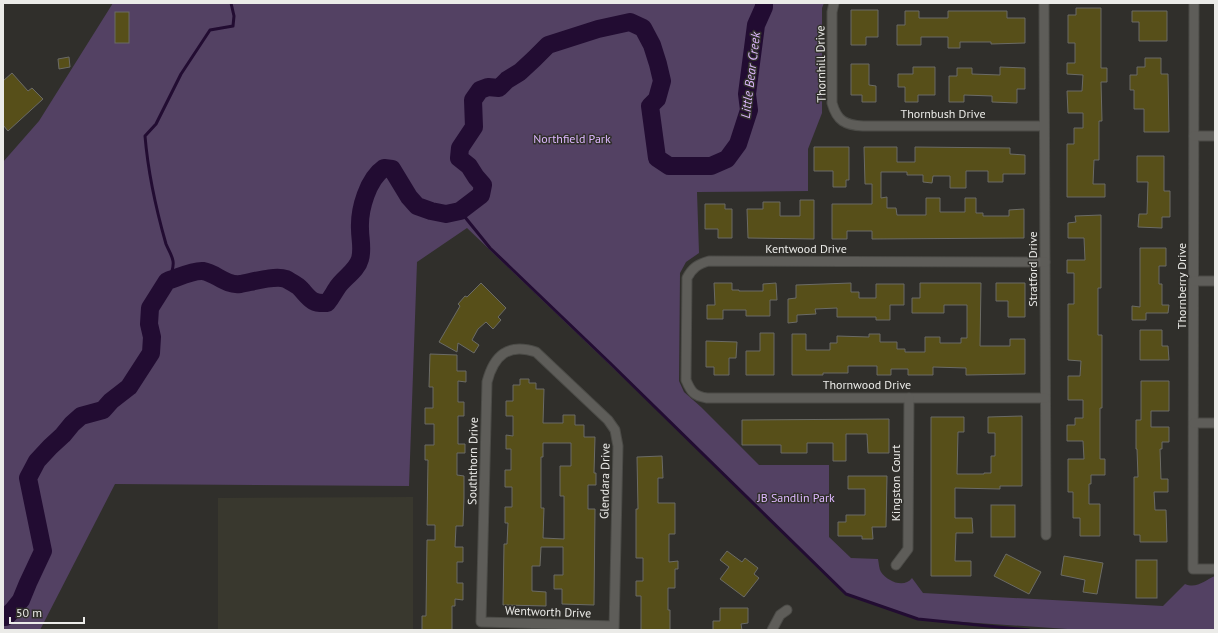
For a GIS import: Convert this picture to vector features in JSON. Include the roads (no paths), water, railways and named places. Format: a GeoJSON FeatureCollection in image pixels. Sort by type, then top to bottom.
{"type":"FeatureCollection","features":[{"type":"Feature","properties":{"kind":"street","name":"Thornhill Drive"},"geometry":{"type":"LineString","coordinates":[[834,3],[832,12],[832,103],[835,113],[843,122]]}},
{"type":"Feature","properties":{"kind":"street","name":"Stratford Drive"},"geometry":{"type":"LineString","coordinates":[[1044,3],[1046,535]]}},
{"type":"Feature","properties":{"kind":"street","name":"Thornberry Drive"},"geometry":{"type":"LineString","coordinates":[[1194,3],[1194,569],[1215,569]]}},
{"type":"Feature","properties":{"kind":"street","name":"Thornbush Drive"},"geometry":{"type":"LineString","coordinates":[[843,122],[852,126],[1044,126]]}},
{"type":"Feature","properties":{"kind":"street"},"geometry":{"type":"LineString","coordinates":[[1194,136],[1215,136]]}},
{"type":"Feature","properties":{"kind":"street","name":"Kentwood Drive"},"geometry":{"type":"LineString","coordinates":[[691,390],[686,380],[687,278],[691,271],[699,264],[709,261],[1045,262]]}},
{"type":"Feature","properties":{"kind":"street"},"geometry":{"type":"LineString","coordinates":[[1194,281],[1215,281]]}},
{"type":"Feature","properties":{"kind":"street","name":"Souththorn Drive"},"geometry":{"type":"LineString","coordinates":[[481,622],[487,382],[491,368],[498,358],[509,350],[527,349],[536,352],[546,361]]}},
{"type":"Feature","properties":{"kind":"street","name":"Glendara Drive"},"geometry":{"type":"LineString","coordinates":[[546,361],[608,420],[615,430],[618,438],[614,628]]}},
{"type":"Feature","properties":{"kind":"street","name":"Thornwood Drive"},"geometry":{"type":"LineString","coordinates":[[691,390],[698,397],[707,398],[1045,398]]}},
{"type":"Feature","properties":{"kind":"street","name":"Kingston Court"},"geometry":{"type":"LineString","coordinates":[[896,565],[908,549],[909,398]]}},
{"type":"Feature","properties":{"kind":"street"},"geometry":{"type":"LineString","coordinates":[[1194,424],[1215,424]]}},
{"type":"Feature","properties":{"kind":"street"},"geometry":{"type":"LineString","coordinates":[[772,630],[780,615],[787,610]]}},
{"type":"Feature","properties":{"kind":"street","name":"Wentworth Drive"},"geometry":{"type":"LineString","coordinates":[[481,622],[614,628]]}},
{"type":"Feature","properties":{"kind":"waterway"},"geometry":{"type":"LineString","coordinates":[[167,281],[172,271],[173,261],[166,244],[156,204],[150,177],[145,136],[156,124],[181,74],[210,30],[233,26],[234,16],[231,3]]}},
{"type":"Feature","properties":{"kind":"waterway","name":"Little Bear Creek"},"geometry":{"type":"LineString","coordinates":[[3,617],[6,617],[21,600],[43,551],[28,478],[37,461],[72,424],[81,416],[103,410],[111,401],[129,387],[151,353],[152,337],[149,324],[150,308],[167,281],[199,271],[208,272],[235,284],[270,278],[281,278],[286,279],[298,286],[315,302],[327,303],[340,284],[353,271],[360,259],[361,213],[369,187],[378,173],[384,168],[392,169],[409,197],[417,206],[446,214],[460,211],[481,195],[483,185],[469,166],[459,158],[460,148],[474,127],[473,100],[480,90],[488,87],[499,88],[507,80],[520,72],[548,45],[598,29],[630,22],[643,28],[652,45],[662,81],[657,99],[650,106],[657,158],[669,166],[711,166],[727,159],[738,144],[749,110],[747,94],[756,25],[764,7],[764,3]]}},
{"type":"Feature","properties":{"kind":"waterway"},"geometry":{"type":"LineString","coordinates":[[460,211],[490,248],[846,594],[918,619],[1029,630]]}},
{"type":"Feature","properties":{"kind":"park label","name":"Northfield Park"},"geometry":{"type":"Point","coordinates":[572,139]}},
{"type":"Feature","properties":{"kind":"park label","name":"JB Sandlin Park"},"geometry":{"type":"Point","coordinates":[796,498]}}]}
